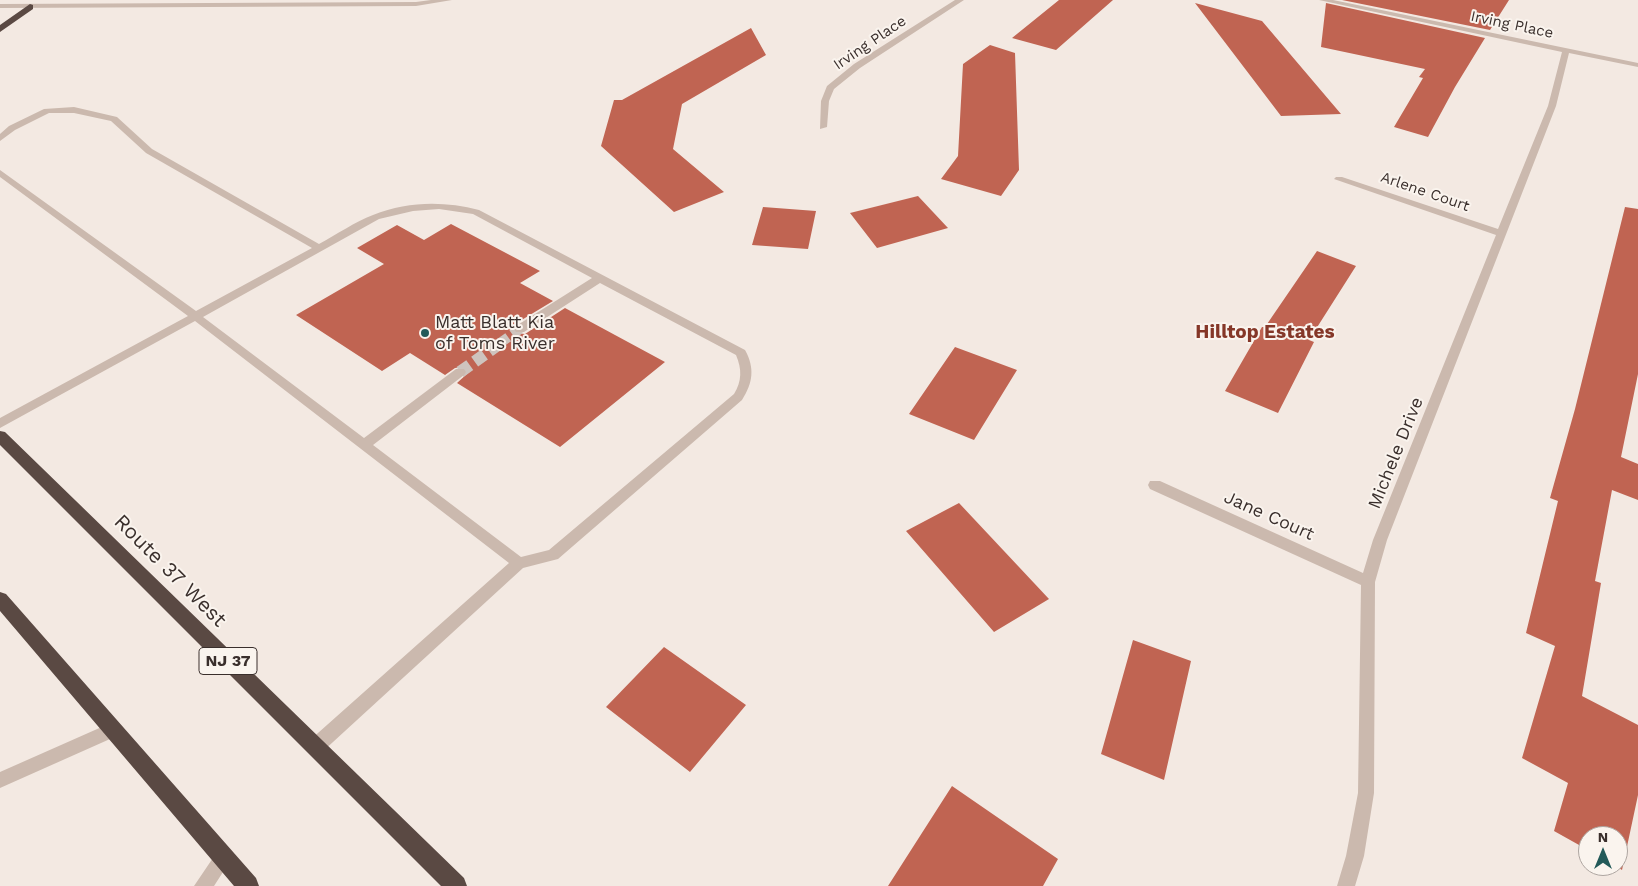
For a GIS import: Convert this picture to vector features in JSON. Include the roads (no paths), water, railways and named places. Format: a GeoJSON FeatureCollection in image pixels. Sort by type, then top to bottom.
{"type":"FeatureCollection","features":[{"type":"Feature","properties":{"kind":"highway"},"geometry":{"type":"LineString","coordinates":[[0,29],[30,7]]}},
{"type":"Feature","properties":{"kind":"highway","name":"Route 37 West"},"geometry":{"type":"LineString","coordinates":[[0,436],[456,886]]}},
{"type":"Feature","properties":{"kind":"highway"},"geometry":{"type":"LineString","coordinates":[[0,599],[248,886]]}},
{"type":"Feature","properties":{"kind":"street"},"geometry":{"type":"LineString","coordinates":[[130,6],[137,0]]}},
{"type":"Feature","properties":{"kind":"street"},"geometry":{"type":"LineString","coordinates":[[0,6],[416,4],[448,0]]}},
{"type":"Feature","properties":{"kind":"street","name":"Irving Place"},"geometry":{"type":"LineString","coordinates":[[823,127],[824,101],[830,88],[857,66],[960,0]]}},
{"type":"Feature","properties":{"kind":"street","name":"Irving Place"},"geometry":{"type":"LineString","coordinates":[[1323,0],[1638,65]]}},
{"type":"Feature","properties":{"kind":"street","name":"Michele Drive"},"geometry":{"type":"LineString","coordinates":[[1346,886],[1355,856],[1366,793],[1368,582],[1380,540],[1500,233],[1552,106],[1566,51]]}},
{"type":"Feature","properties":{"kind":"street"},"geometry":{"type":"LineString","coordinates":[[0,138],[12,128],[47,112],[74,110],[114,119],[149,151],[319,248]]}},
{"type":"Feature","properties":{"kind":"street"},"geometry":{"type":"LineString","coordinates":[[0,173],[195,316],[519,563]]}},
{"type":"Feature","properties":{"kind":"street","name":"Arlene Court"},"geometry":{"type":"LineString","coordinates":[[1340,179],[1500,233]]}},
{"type":"Feature","properties":{"kind":"street"},"geometry":{"type":"LineString","coordinates":[[0,424],[376,217],[395,211],[435,206],[460,207],[476,212],[741,353],[746,369],[746,388],[738,397],[553,555],[519,563],[315,747]]}},
{"type":"Feature","properties":{"kind":"street"},"geometry":{"type":"LineString","coordinates":[[520,329],[600,278]]}},
{"type":"Feature","properties":{"kind":"street"},"geometry":{"type":"LineString","coordinates":[[364,444],[460,372]]}},
{"type":"Feature","properties":{"kind":"street","name":"Jane Court"},"geometry":{"type":"LineString","coordinates":[[1155,485],[1368,582]]}},
{"type":"Feature","properties":{"kind":"street"},"geometry":{"type":"LineString","coordinates":[[0,780],[113,730]]}},
{"type":"Feature","properties":{"kind":"street"},"geometry":{"type":"LineString","coordinates":[[203,886],[223,858]]}},
{"type":"Feature","properties":{"kind":"tunnel"},"geometry":{"type":"LineString","coordinates":[[500,343],[520,329]]}},
{"type":"Feature","properties":{"kind":"tunnel"},"geometry":{"type":"LineString","coordinates":[[460,372],[502,342]]}},
{"type":"Feature","properties":{"kind":"place","name":"Matt Blatt Kia of Toms River"},"geometry":{"type":"Point","coordinates":[425,333]}},
{"type":"Feature","properties":{"kind":"district","name":"Hilltop Estates"},"geometry":{"type":"Point","coordinates":[1265,332]}}]}
